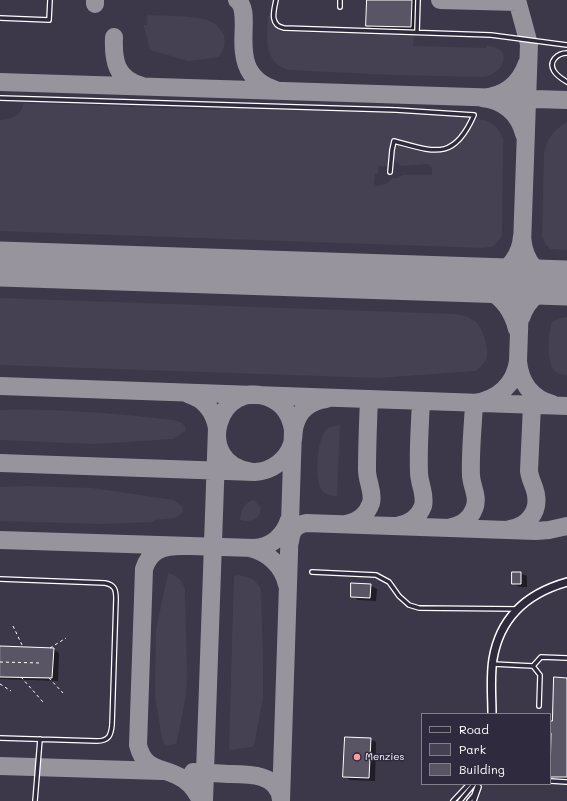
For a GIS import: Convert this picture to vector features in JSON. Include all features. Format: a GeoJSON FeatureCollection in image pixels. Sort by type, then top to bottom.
{"type":"FeatureCollection","features":[{"type":"Feature","properties":{"kind":"street"},"geometry":{"type":"LineString","coordinates":[[492,713],[492,664],[502,631],[509,619],[528,600],[552,586],[567,582]]}},
{"type":"Feature","properties":{"kind":"lane"},"geometry":{"type":"LineString","coordinates":[[0,18],[49,20],[50,0]]}},
{"type":"Feature","properties":{"kind":"lane"},"geometry":{"type":"LineString","coordinates":[[276,0],[273,18],[275,23],[280,27],[491,35],[567,45]]}},
{"type":"Feature","properties":{"kind":"lane"},"geometry":{"type":"LineString","coordinates":[[340,0],[340,7]]}},
{"type":"Feature","properties":{"kind":"lane"},"geometry":{"type":"LineString","coordinates":[[417,32],[418,0]]}},
{"type":"Feature","properties":{"kind":"lane"},"geometry":{"type":"LineString","coordinates":[[567,53],[562,53],[557,56],[552,65],[560,78],[567,82]]}},
{"type":"Feature","properties":{"kind":"lane"},"geometry":{"type":"LineString","coordinates":[[0,98],[396,110],[474,115],[458,141],[451,147],[444,150],[425,149],[394,141],[390,172]]}},
{"type":"Feature","properties":{"kind":"lane"},"geometry":{"type":"LineString","coordinates":[[312,572],[376,575],[389,582],[399,596],[409,605],[419,608],[518,609]]}},
{"type":"Feature","properties":{"kind":"lane"},"geometry":{"type":"LineString","coordinates":[[0,579],[105,583],[111,585],[115,589],[116,607],[110,736],[102,741],[0,738]]}},
{"type":"Feature","properties":{"kind":"lane"},"geometry":{"type":"LineString","coordinates":[[533,666],[541,657],[567,658]]}},
{"type":"Feature","properties":{"kind":"lane"},"geometry":{"type":"LineString","coordinates":[[492,664],[533,666],[540,675],[540,706]]}},
{"type":"Feature","properties":{"kind":"lane"},"geometry":{"type":"LineString","coordinates":[[35,801],[40,739]]}},
{"type":"Feature","properties":{"kind":"lane"},"geometry":{"type":"LineString","coordinates":[[551,781],[567,782]]}},
{"type":"Feature","properties":{"kind":"lane"},"geometry":{"type":"LineString","coordinates":[[454,801],[468,785]]}},
{"type":"Feature","properties":{"kind":"lane"},"geometry":{"type":"LineString","coordinates":[[460,801],[473,785]]}},
{"type":"Feature","properties":{"kind":"lane"},"geometry":{"type":"LineString","coordinates":[[469,801],[478,785]]}},
{"type":"Feature","properties":{"kind":"lane"},"geometry":{"type":"LineString","coordinates":[[474,801],[479,785]]}},
{"type":"Feature","properties":{"kind":"path"},"geometry":{"type":"LineString","coordinates":[[13,626],[23,647]]}},
{"type":"Feature","properties":{"kind":"path"},"geometry":{"type":"LineString","coordinates":[[50,648],[66,638]]}},
{"type":"Feature","properties":{"kind":"path"},"geometry":{"type":"LineString","coordinates":[[0,662],[40,663]]}},
{"type":"Feature","properties":{"kind":"path"},"geometry":{"type":"LineString","coordinates":[[21,677],[43,702]]}},
{"type":"Feature","properties":{"kind":"path"},"geometry":{"type":"LineString","coordinates":[[48,678],[63,693]]}},
{"type":"Feature","properties":{"kind":"path"},"geometry":{"type":"LineString","coordinates":[[0,684],[11,691]]}},
{"type":"Feature","properties":{"kind":"shaded area"},"geometry":{"type":"Polygon","coordinates":[[[0,0],[567,0],[567,801],[0,801],[0,0]]]}},
{"type":"Feature","properties":{"kind":"green space"},"geometry":{"type":"Polygon","coordinates":[[[147,15],[188,17],[204,19],[212,22],[222,31],[225,39],[222,52],[219,57],[188,61],[150,50],[144,27],[144,25],[147,25],[147,15]]]}},
{"type":"Feature","properties":{"kind":"green space"},"geometry":{"type":"Polygon","coordinates":[[[268,16],[270,16],[274,27],[284,32],[414,36],[413,46],[495,47],[501,51],[503,61],[497,71],[491,75],[483,77],[288,70],[274,61],[270,55],[267,40],[268,16]]]}},
{"type":"Feature","properties":{"kind":"green space"},"geometry":{"type":"Polygon","coordinates":[[[24,103],[219,110],[220,108],[388,113],[468,118],[467,125],[461,134],[446,146],[429,148],[392,138],[388,164],[387,166],[379,166],[378,173],[375,174],[374,183],[376,186],[386,184],[392,178],[398,178],[402,175],[432,175],[432,168],[428,164],[401,166],[397,162],[392,161],[393,151],[396,147],[405,146],[434,151],[447,150],[452,148],[460,141],[476,119],[489,122],[499,130],[503,139],[502,236],[494,246],[484,248],[0,231],[0,120],[8,119],[18,114],[24,103]]]}},
{"type":"Feature","properties":{"kind":"green space"},"geometry":{"type":"Polygon","coordinates":[[[567,122],[567,250],[551,249],[546,245],[542,237],[544,154],[551,135],[567,122]]]}},
{"type":"Feature","properties":{"kind":"green space"},"geometry":{"type":"Polygon","coordinates":[[[0,298],[455,314],[469,318],[477,323],[485,338],[487,356],[480,368],[475,371],[378,378],[0,365],[0,298]]]}},
{"type":"Feature","properties":{"kind":"green space"},"geometry":{"type":"Polygon","coordinates":[[[567,317],[567,375],[562,375],[555,371],[550,362],[550,333],[552,322],[560,318],[567,317]]]}},
{"type":"Feature","properties":{"kind":"green space"},"geometry":{"type":"Polygon","coordinates":[[[0,410],[87,412],[174,420],[182,423],[186,428],[185,431],[173,439],[93,444],[0,440],[0,410]]]}},
{"type":"Feature","properties":{"kind":"green space"},"geometry":{"type":"Polygon","coordinates":[[[340,425],[337,496],[332,496],[321,490],[318,481],[318,457],[321,441],[326,430],[330,427],[340,425]]]}},
{"type":"Feature","properties":{"kind":"green space"},"geometry":{"type":"Polygon","coordinates":[[[28,486],[92,488],[174,500],[182,506],[183,512],[175,518],[154,520],[154,522],[101,524],[0,521],[0,487],[28,486]]]}},
{"type":"Feature","properties":{"kind":"green space"},"geometry":{"type":"Polygon","coordinates":[[[254,500],[261,508],[259,515],[251,520],[240,520],[241,513],[245,505],[254,500]]]}},
{"type":"Feature","properties":{"kind":"green space"},"geometry":{"type":"Polygon","coordinates":[[[168,573],[179,579],[185,590],[187,676],[186,695],[177,741],[176,744],[167,746],[164,745],[162,739],[155,695],[156,630],[168,573]]]}},
{"type":"Feature","properties":{"kind":"green space"},"geometry":{"type":"Polygon","coordinates":[[[237,575],[251,579],[257,583],[261,590],[263,698],[254,745],[251,747],[231,750],[229,749],[234,576],[237,575]]]}},
{"type":"Feature","properties":{"kind":"building"},"geometry":{"type":"Polygon","coordinates":[[[367,0],[412,0],[411,27],[366,26],[367,0]]]}},
{"type":"Feature","properties":{"kind":"building"},"geometry":{"type":"Polygon","coordinates":[[[512,572],[521,572],[521,584],[512,584],[512,572]]]}},
{"type":"Feature","properties":{"kind":"building"},"geometry":{"type":"Polygon","coordinates":[[[351,583],[371,584],[370,598],[351,597],[351,583]]]}},
{"type":"Feature","properties":{"kind":"building"},"geometry":{"type":"Polygon","coordinates":[[[0,646],[54,648],[52,678],[0,677],[0,646]]]}},
{"type":"Feature","properties":{"kind":"building"},"geometry":{"type":"Polygon","coordinates":[[[554,677],[567,678],[567,777],[551,777],[554,677]]]}},
{"type":"Feature","properties":{"kind":"building","name":"Menzies"},"geometry":{"type":"Polygon","coordinates":[[[345,737],[371,738],[369,778],[343,777],[345,737]]]}},
{"type":"Feature","properties":{"kind":"taxiway"},"geometry":{"type":"LineString","coordinates":[[237,0],[242,7],[244,18],[243,44],[245,58],[250,71],[259,82],[276,90]]}},
{"type":"Feature","properties":{"kind":"taxiway"},"geometry":{"type":"LineString","coordinates":[[440,0],[517,2]]}},
{"type":"Feature","properties":{"kind":"taxiway"},"geometry":{"type":"LineString","coordinates":[[448,528],[456,526],[467,519],[472,513],[475,505],[476,496],[471,476],[474,403],[491,398],[504,390],[513,377],[518,361],[529,44],[517,0]]}},
{"type":"Feature","properties":{"kind":"taxiway"},"geometry":{"type":"LineString","coordinates":[[114,37],[114,54],[121,74],[133,83],[142,86]]}},
{"type":"Feature","properties":{"kind":"taxiway"},"geometry":{"type":"LineString","coordinates":[[524,134],[518,120],[509,109],[490,99],[482,98],[497,95],[510,88],[520,77],[527,63]]}},
{"type":"Feature","properties":{"kind":"taxiway"},"geometry":{"type":"LineString","coordinates":[[0,82],[567,100]]}},
{"type":"Feature","properties":{"kind":"taxiway"},"geometry":{"type":"LineString","coordinates":[[469,280],[488,278],[497,275],[508,267],[516,256],[522,236],[526,255],[535,269],[549,278],[567,283]]}},
{"type":"Feature","properties":{"kind":"taxiway"},"geometry":{"type":"LineString","coordinates":[[444,279],[469,283],[490,291],[499,297],[506,305],[517,329]]}},
{"type":"Feature","properties":{"kind":"taxiway"},"geometry":{"type":"LineString","coordinates":[[521,318],[528,304],[538,294],[544,290],[566,285]]}},
{"type":"Feature","properties":{"kind":"taxiway"},"geometry":{"type":"LineString","coordinates":[[518,361],[521,376],[528,388],[538,398],[552,404]]}},
{"type":"Feature","properties":{"kind":"taxiway"},"geometry":{"type":"LineString","coordinates":[[0,386],[567,406]]}},
{"type":"Feature","properties":{"kind":"taxiway"},"geometry":{"type":"LineString","coordinates":[[188,394],[194,396],[208,406],[214,416],[217,428],[204,801]]}},
{"type":"Feature","properties":{"kind":"taxiway"},"geometry":{"type":"LineString","coordinates":[[252,472],[233,466],[222,454],[217,439],[219,423],[226,409],[238,399],[253,395],[272,399],[284,408],[289,416],[293,430],[281,801]]}},
{"type":"Feature","properties":{"kind":"taxiway"},"geometry":{"type":"LineString","coordinates":[[0,463],[261,471],[273,467],[283,460],[290,450],[294,427],[299,415],[306,407],[315,402],[326,399]]}},
{"type":"Feature","properties":{"kind":"taxiway"},"geometry":{"type":"LineString","coordinates":[[346,524],[354,522],[361,517],[367,511],[372,499],[367,470],[369,399]]}},
{"type":"Feature","properties":{"kind":"taxiway"},"geometry":{"type":"LineString","coordinates":[[397,526],[406,524],[413,519],[421,510],[424,502],[419,476],[421,401]]}},
{"type":"Feature","properties":{"kind":"taxiway"},"geometry":{"type":"LineString","coordinates":[[510,529],[516,528],[526,522],[534,513],[536,507],[535,489],[529,471],[532,405]]}},
{"type":"Feature","properties":{"kind":"taxiway"},"geometry":{"type":"LineString","coordinates":[[0,540],[254,548],[266,545],[276,540],[284,531],[289,520]]}},
{"type":"Feature","properties":{"kind":"taxiway"},"geometry":{"type":"LineString","coordinates":[[290,542],[294,529],[299,525],[306,523],[536,531],[567,526]]}},
{"type":"Feature","properties":{"kind":"taxiway"},"geometry":{"type":"LineString","coordinates":[[182,546],[158,550],[150,557],[144,569],[138,745],[144,759],[154,766],[186,780],[197,793],[201,801]]}},
{"type":"Feature","properties":{"kind":"taxiway"},"geometry":{"type":"LineString","coordinates":[[249,548],[268,556],[274,561],[282,572],[287,585]]}},
{"type":"Feature","properties":{"kind":"taxiway"},"geometry":{"type":"LineString","coordinates":[[0,766],[162,771]]}},
{"type":"Feature","properties":{"kind":"taxiway"},"geometry":{"type":"LineString","coordinates":[[193,772],[244,774],[261,777],[275,785],[279,791],[281,800]]}},
{"type":"Feature","properties":{"kind":"runway"},"geometry":{"type":"LineString","coordinates":[[0,264],[567,283]]}},
{"type":"Feature","properties":{"kind":"place","name":"Menzies"},"geometry":{"type":"Point","coordinates":[357,757]}}]}
